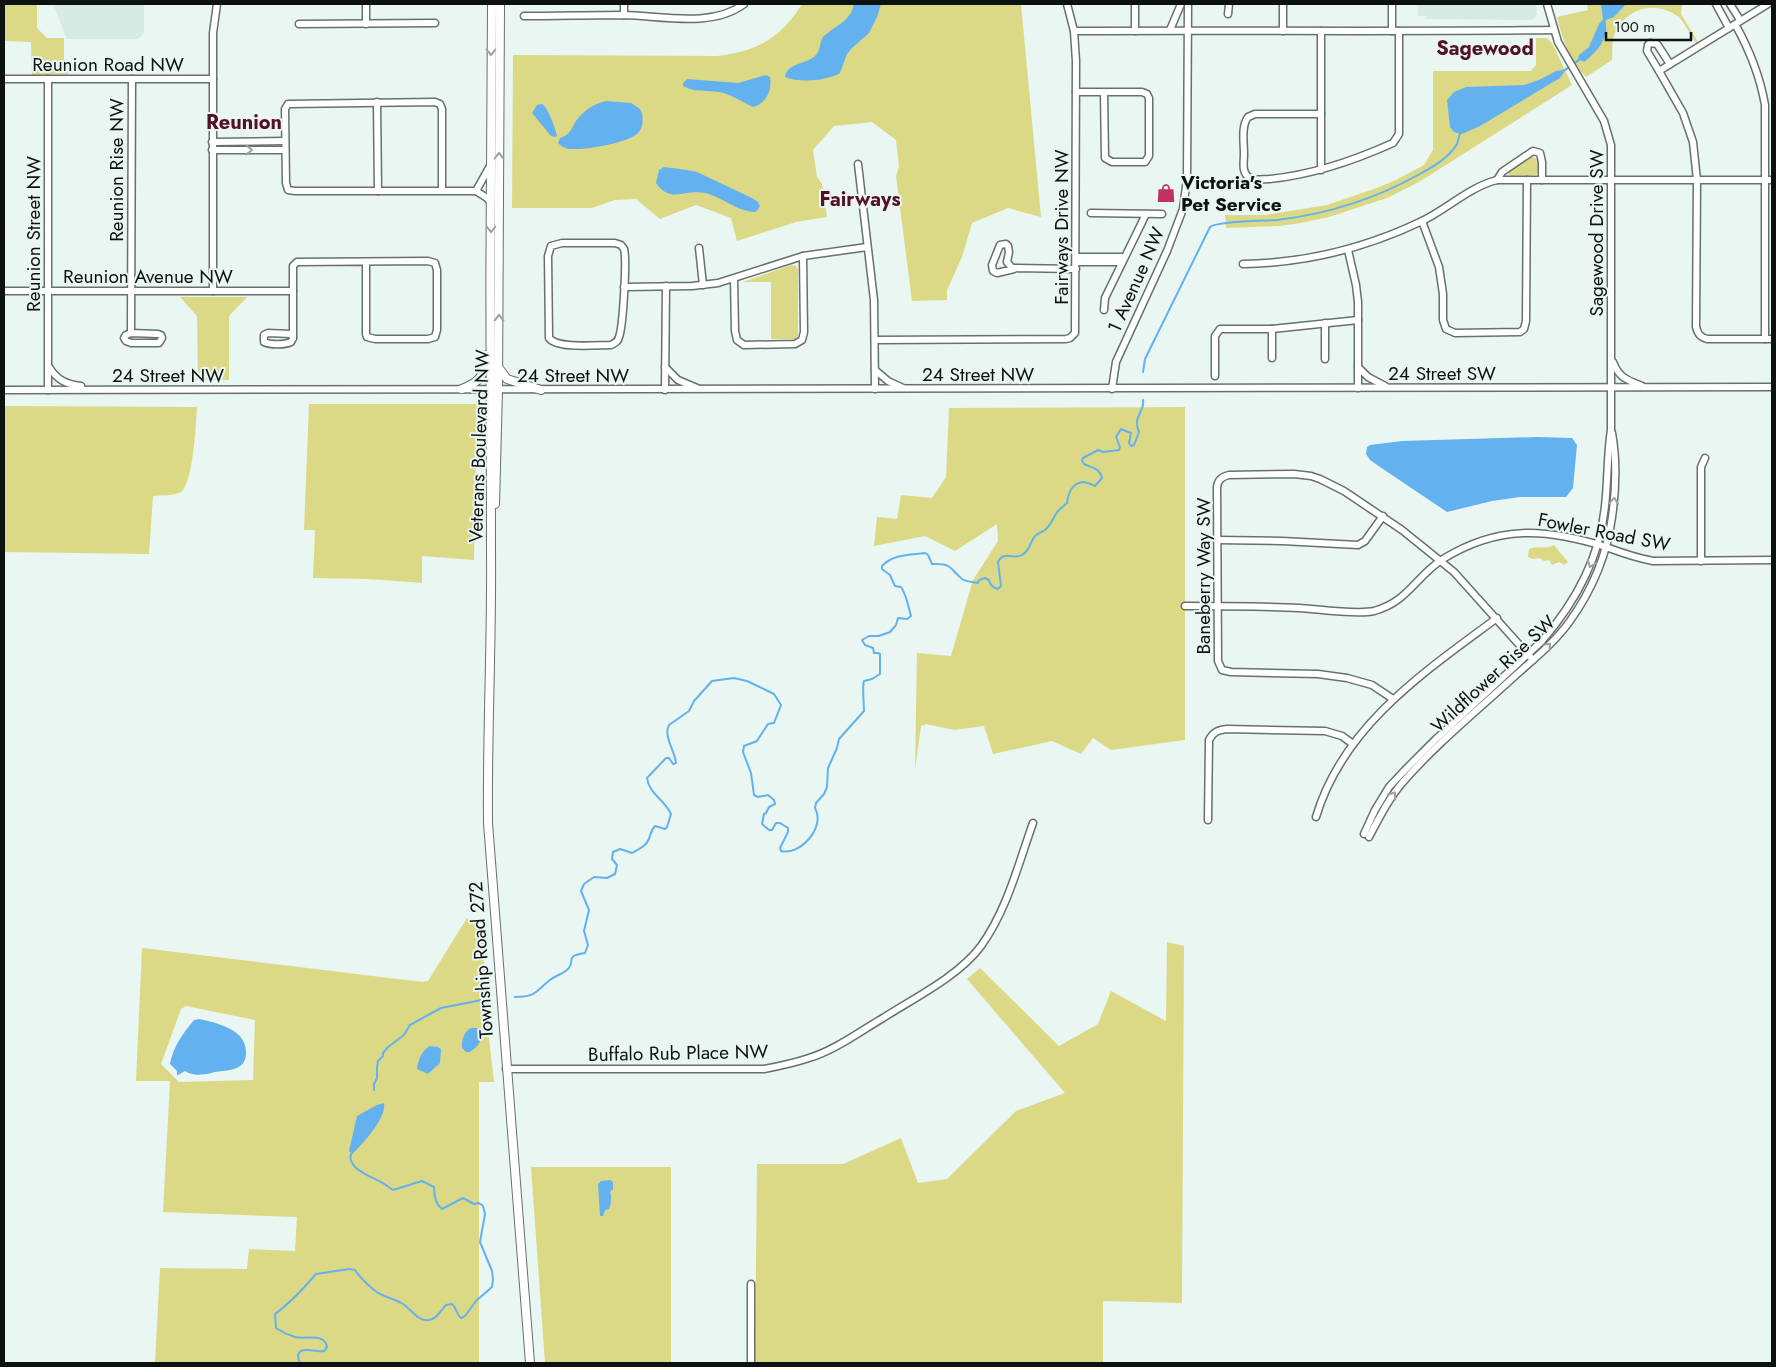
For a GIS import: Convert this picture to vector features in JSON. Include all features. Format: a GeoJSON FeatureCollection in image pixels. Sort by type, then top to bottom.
{"type":"FeatureCollection","features":[{"type":"Feature","properties":{"kind":"main road","name":"Veterans Boulevard NW"},"geometry":{"type":"LineString","coordinates":[[492,4],[491,333],[496,489],[492,552]]}},
{"type":"Feature","properties":{"kind":"main road","name":"Veterans Boulevard NW"},"geometry":{"type":"LineString","coordinates":[[494,390],[498,367],[500,4]]}},
{"type":"Feature","properties":{"kind":"main road"},"geometry":{"type":"LineString","coordinates":[[462,389],[476,384],[482,376],[491,333]]}},
{"type":"Feature","properties":{"kind":"main road"},"geometry":{"type":"LineString","coordinates":[[498,367],[507,379],[541,390]]}},
{"type":"Feature","properties":{"kind":"main road","name":"Township Road 272"},"geometry":{"type":"LineString","coordinates":[[492,552],[487,738],[488,822],[530,1363]]}},
{"type":"Feature","properties":{"kind":"street"},"geometry":{"type":"LineString","coordinates":[[213,291],[213,22],[217,4]]}},
{"type":"Feature","properties":{"kind":"street"},"geometry":{"type":"LineString","coordinates":[[366,4],[366,24]]}},
{"type":"Feature","properties":{"kind":"street"},"geometry":{"type":"LineString","coordinates":[[624,4],[624,15]]}},
{"type":"Feature","properties":{"kind":"street"},"geometry":{"type":"LineString","coordinates":[[524,16],[624,15],[701,18],[730,12],[744,4]]}},
{"type":"Feature","properties":{"kind":"street","name":"Fairways Drive NW"},"geometry":{"type":"LineString","coordinates":[[875,340],[1070,338],[1074,336],[1076,330],[1076,92],[1074,31],[1067,4]]}},
{"type":"Feature","properties":{"kind":"street"},"geometry":{"type":"LineString","coordinates":[[1134,4],[1134,31]]}},
{"type":"Feature","properties":{"kind":"street"},"geometry":{"type":"LineString","coordinates":[[1170,30],[1181,4]]}},
{"type":"Feature","properties":{"kind":"street","name":"1 Avenue NW"},"geometry":{"type":"LineString","coordinates":[[1112,389],[1116,362],[1167,251],[1183,209],[1187,179],[1188,4]]}},
{"type":"Feature","properties":{"kind":"street"},"geometry":{"type":"LineString","coordinates":[[1228,4],[1228,14]]}},
{"type":"Feature","properties":{"kind":"street"},"geometry":{"type":"LineString","coordinates":[[1283,4],[1283,31]]}},
{"type":"Feature","properties":{"kind":"street"},"geometry":{"type":"LineString","coordinates":[[1321,114],[1255,114],[1248,117],[1244,124],[1244,169],[1247,176],[1256,180],[1281,178],[1321,170],[1358,158],[1397,140],[1400,129],[1392,4]]}},
{"type":"Feature","properties":{"kind":"street","name":"Sagewood Drive SW"},"geometry":{"type":"LineString","coordinates":[[1547,4],[1554,30],[1565,54],[1609,133],[1611,153],[1611,386]]}},
{"type":"Feature","properties":{"kind":"street"},"geometry":{"type":"LineString","coordinates":[[1716,4],[1735,24]]}},
{"type":"Feature","properties":{"kind":"street"},"geometry":{"type":"LineString","coordinates":[[1670,64],[1658,44],[1650,43],[1648,45],[1647,50],[1676,99],[1693,142],[1697,180],[1697,331],[1702,338],[1707,340],[1769,339],[1769,180],[1766,121],[1762,90],[1748,50],[1735,24],[1730,4]]}},
{"type":"Feature","properties":{"kind":"street"},"geometry":{"type":"LineString","coordinates":[[1659,71],[1768,4]]}},
{"type":"Feature","properties":{"kind":"street"},"geometry":{"type":"LineString","coordinates":[[299,24],[435,23]]}},
{"type":"Feature","properties":{"kind":"street"},"geometry":{"type":"LineString","coordinates":[[1074,31],[1554,30]]}},
{"type":"Feature","properties":{"kind":"street"},"geometry":{"type":"LineString","coordinates":[[1321,31],[1321,170]]}},
{"type":"Feature","properties":{"kind":"street","name":"Reunion Road NW"},"geometry":{"type":"LineString","coordinates":[[4,79],[213,79]]}},
{"type":"Feature","properties":{"kind":"street","name":"Reunion Street NW"},"geometry":{"type":"LineString","coordinates":[[48,79],[48,390]]}},
{"type":"Feature","properties":{"kind":"street","name":"Reunion Rise NW"},"geometry":{"type":"LineString","coordinates":[[131,333],[132,79]]}},
{"type":"Feature","properties":{"kind":"street"},"geometry":{"type":"LineString","coordinates":[[1076,92],[1104,92],[1142,92],[1148,95],[1148,156],[1145,162],[1112,162],[1105,158],[1104,92]]}},
{"type":"Feature","properties":{"kind":"street"},"geometry":{"type":"LineString","coordinates":[[377,102],[378,191]]}},
{"type":"Feature","properties":{"kind":"street"},"geometry":{"type":"LineString","coordinates":[[442,191],[442,109],[440,104],[435,102],[288,104],[285,109],[286,183],[288,190],[295,191],[378,191],[442,191],[476,191],[487,198],[491,204]]}},
{"type":"Feature","properties":{"kind":"street"},"geometry":{"type":"LineString","coordinates":[[212,142],[285,141]]}},
{"type":"Feature","properties":{"kind":"street"},"geometry":{"type":"LineString","coordinates":[[212,150],[285,150]]}},
{"type":"Feature","properties":{"kind":"street"},"geometry":{"type":"LineString","coordinates":[[1497,180],[1502,172],[1533,151],[1536,151],[1540,153],[1541,157],[1542,180]]}},
{"type":"Feature","properties":{"kind":"street"},"geometry":{"type":"LineString","coordinates":[[476,191],[491,163]]}},
{"type":"Feature","properties":{"kind":"street"},"geometry":{"type":"LineString","coordinates":[[858,164],[874,300],[875,389]]}},
{"type":"Feature","properties":{"kind":"street"},"geometry":{"type":"LineString","coordinates":[[1243,264],[1286,261],[1348,250],[1422,221],[1480,186],[1497,180],[1769,180]]}},
{"type":"Feature","properties":{"kind":"street"},"geometry":{"type":"LineString","coordinates":[[1422,221],[1439,267],[1443,294],[1443,320],[1446,329],[1455,333],[1520,332],[1524,329],[1526,321],[1527,180]]}},
{"type":"Feature","properties":{"kind":"street"},"geometry":{"type":"LineString","coordinates":[[1091,213],[1162,214]]}},
{"type":"Feature","properties":{"kind":"street"},"geometry":{"type":"LineString","coordinates":[[1104,310],[1106,298],[1146,214]]}},
{"type":"Feature","properties":{"kind":"street"},"geometry":{"type":"LineString","coordinates":[[562,243],[618,244],[624,249],[625,254],[624,287],[620,333],[615,344],[562,345],[552,342],[549,338],[548,256],[551,246],[562,243]]}},
{"type":"Feature","properties":{"kind":"street"},"geometry":{"type":"LineString","coordinates":[[1014,269],[1007,262],[1008,246],[1006,244],[1000,245],[992,266],[993,271],[997,273],[1014,269],[1123,260]]}},
{"type":"Feature","properties":{"kind":"street"},"geometry":{"type":"LineString","coordinates":[[624,287],[703,285],[734,279],[803,256],[867,247]]}},
{"type":"Feature","properties":{"kind":"street"},"geometry":{"type":"LineString","coordinates":[[700,248],[703,285]]}},
{"type":"Feature","properties":{"kind":"street"},"geometry":{"type":"LineString","coordinates":[[1348,250],[1356,285],[1358,388]]}},
{"type":"Feature","properties":{"kind":"street"},"geometry":{"type":"LineString","coordinates":[[734,279],[735,331],[737,340],[744,345],[795,344],[802,340],[804,332],[803,256]]}},
{"type":"Feature","properties":{"kind":"street"},"geometry":{"type":"LineString","coordinates":[[292,338],[293,266],[297,262],[428,261],[435,263],[437,270],[437,330],[435,337],[428,339],[375,339],[367,337],[366,262]]}},
{"type":"Feature","properties":{"kind":"street"},"geometry":{"type":"LineString","coordinates":[[665,390],[666,286]]}},
{"type":"Feature","properties":{"kind":"street","name":"Reunion Avenue NW"},"geometry":{"type":"LineString","coordinates":[[4,291],[293,291]]}},
{"type":"Feature","properties":{"kind":"street"},"geometry":{"type":"LineString","coordinates":[[1215,376],[1215,336],[1218,330],[1223,328],[1272,328],[1358,320]]}},
{"type":"Feature","properties":{"kind":"street"},"geometry":{"type":"LineString","coordinates":[[1325,324],[1325,359]]}},
{"type":"Feature","properties":{"kind":"street"},"geometry":{"type":"LineString","coordinates":[[1272,328],[1272,358]]}},
{"type":"Feature","properties":{"kind":"street"},"geometry":{"type":"LineString","coordinates":[[131,333],[158,334],[162,338],[159,343],[126,342],[124,338],[131,333]]}},
{"type":"Feature","properties":{"kind":"street"},"geometry":{"type":"LineString","coordinates":[[1612,358],[1618,374],[1646,387]]}},
{"type":"Feature","properties":{"kind":"street"},"geometry":{"type":"LineString","coordinates":[[48,366],[54,375],[63,382],[102,390]]}},
{"type":"Feature","properties":{"kind":"street"},"geometry":{"type":"LineString","coordinates":[[1358,367],[1368,377],[1388,388]]}},
{"type":"Feature","properties":{"kind":"street"},"geometry":{"type":"LineString","coordinates":[[665,368],[678,380],[701,389]]}},
{"type":"Feature","properties":{"kind":"street"},"geometry":{"type":"LineString","coordinates":[[875,370],[888,381],[906,389]]}},
{"type":"Feature","properties":{"kind":"street","name":"Wildflower Rise SW"},"geometry":{"type":"LineString","coordinates":[[1611,386],[1612,430],[1615,450],[1615,492],[1606,547],[1597,574],[1569,622],[1533,660],[1448,736],[1402,783],[1367,835],[1375,810],[1389,787],[1528,654],[1551,630],[1573,601],[1589,571],[1598,545],[1605,507],[1608,452],[1612,430]]}},
{"type":"Feature","properties":{"kind":"street","name":"24 Street SW"},"geometry":{"type":"LineString","coordinates":[[1112,389],[1772,387]]}},
{"type":"Feature","properties":{"kind":"street","name":"24 Street NW"},"geometry":{"type":"LineString","coordinates":[[4,390],[1112,389]]}},
{"type":"Feature","properties":{"kind":"street"},"geometry":{"type":"LineString","coordinates":[[1701,561],[1701,473],[1704,458]]}},
{"type":"Feature","properties":{"kind":"street","name":"Baneberry Way SW"},"geometry":{"type":"LineString","coordinates":[[1393,699],[1367,683],[1336,676],[1231,672],[1222,670],[1218,661],[1218,482],[1224,476],[1294,474],[1311,476],[1331,484],[1384,516],[1441,560],[1465,583],[1533,660]]}},
{"type":"Feature","properties":{"kind":"street"},"geometry":{"type":"LineString","coordinates":[[1218,540],[1358,545],[1365,541],[1384,516]]}},
{"type":"Feature","properties":{"kind":"street","name":"Fowler Road SW"},"geometry":{"type":"LineString","coordinates":[[1185,606],[1264,606],[1373,611],[1393,603],[1404,596],[1441,560],[1476,542],[1508,533],[1550,533],[1653,561],[1772,560]]}},
{"type":"Feature","properties":{"kind":"street"},"geometry":{"type":"LineString","coordinates":[[1316,817],[1327,786],[1337,767],[1353,744],[1393,699],[1429,669],[1497,618]]}},
{"type":"Feature","properties":{"kind":"street"},"geometry":{"type":"LineString","coordinates":[[1208,820],[1209,740],[1215,732],[1227,729],[1325,730],[1342,736],[1353,744]]}},
{"type":"Feature","properties":{"kind":"street","name":"Buffalo Rub Place NW"},"geometry":{"type":"LineString","coordinates":[[506,1069],[764,1069],[811,1058],[850,1038],[926,991],[956,970],[979,948],[1001,912],[1033,823]]}},
{"type":"Feature","properties":{"kind":"street"},"geometry":{"type":"LineString","coordinates":[[751,1284],[751,1363]]}},
{"type":"Feature","properties":{"kind":"shaded area"},"geometry":{"type":"Polygon","coordinates":[[[4,4],[37,4],[37,28],[47,38],[64,38],[64,64],[68,64],[68,74],[32,75],[31,42],[4,41],[4,4]]]}},
{"type":"Feature","properties":{"kind":"shaded area"},"geometry":{"type":"Polygon","coordinates":[[[53,4],[144,4],[144,33],[138,39],[67,39],[53,4]]]}},
{"type":"Feature","properties":{"kind":"shaded area"},"geometry":{"type":"Polygon","coordinates":[[[802,4],[1021,4],[1041,217],[1008,208],[972,223],[962,257],[947,290],[947,300],[912,301],[896,176],[899,166],[896,140],[872,122],[834,126],[813,150],[817,177],[822,184],[827,217],[796,222],[737,241],[731,218],[696,205],[660,219],[636,199],[615,200],[592,208],[512,208],[513,55],[717,56],[731,54],[755,47],[776,34],[794,16],[802,4]]]}},
{"type":"Feature","properties":{"kind":"shaded area"},"geometry":{"type":"Polygon","coordinates":[[[1418,4],[1536,4],[1537,15],[1532,20],[1426,19],[1426,16],[1418,16],[1418,4]]]}},
{"type":"Feature","properties":{"kind":"shaded area"},"geometry":{"type":"Polygon","coordinates":[[[1587,4],[1682,4],[1681,14],[1698,42],[1696,43],[1676,15],[1658,8],[1641,9],[1626,18],[1615,33],[1612,60],[1586,77],[1575,64],[1567,49],[1557,17],[1588,10],[1587,4]]]}},
{"type":"Feature","properties":{"kind":"shaded area"},"geometry":{"type":"Polygon","coordinates":[[[1536,38],[1547,38],[1552,43],[1572,85],[1419,182],[1387,198],[1329,217],[1279,226],[1226,228],[1225,215],[1265,215],[1327,205],[1396,180],[1424,165],[1433,150],[1433,71],[1531,71],[1536,65],[1536,38]]]}},
{"type":"Feature","properties":{"kind":"shaded area"},"geometry":{"type":"Polygon","coordinates":[[[1531,157],[1536,158],[1538,162],[1536,175],[1509,175],[1509,171],[1531,157]]]}},
{"type":"Feature","properties":{"kind":"shaded area"},"geometry":{"type":"Polygon","coordinates":[[[791,265],[796,266],[798,270],[798,336],[795,339],[771,339],[771,282],[743,282],[791,265]]]}},
{"type":"Feature","properties":{"kind":"shaded area"},"geometry":{"type":"Polygon","coordinates":[[[180,297],[247,297],[229,316],[229,380],[198,380],[197,316],[180,297]]]}},
{"type":"Feature","properties":{"kind":"shaded area"},"geometry":{"type":"Polygon","coordinates":[[[309,404],[477,404],[474,560],[422,556],[422,583],[369,579],[313,578],[315,530],[304,530],[309,404]]]}},
{"type":"Feature","properties":{"kind":"shaded area"},"geometry":{"type":"Polygon","coordinates":[[[4,406],[197,407],[191,466],[185,486],[178,493],[153,496],[149,554],[4,552],[4,406]]]}},
{"type":"Feature","properties":{"kind":"shaded area"},"geometry":{"type":"Polygon","coordinates":[[[1185,407],[1185,740],[1111,750],[1093,738],[1081,754],[1052,741],[993,754],[984,726],[954,730],[926,724],[921,726],[915,770],[917,653],[951,656],[973,580],[998,541],[997,524],[955,551],[925,536],[874,546],[877,517],[897,519],[901,495],[932,498],[946,477],[949,408],[1185,407]]]}},
{"type":"Feature","properties":{"kind":"shaded area"},"geometry":{"type":"Polygon","coordinates":[[[1554,545],[1568,562],[1564,565],[1559,562],[1552,565],[1549,560],[1544,561],[1540,558],[1532,559],[1528,557],[1529,549],[1554,545]]]}},
{"type":"Feature","properties":{"kind":"shaded area"},"geometry":{"type":"Polygon","coordinates":[[[467,918],[483,926],[485,1002],[494,1082],[479,1082],[479,1363],[155,1363],[160,1268],[247,1269],[249,1249],[295,1251],[297,1217],[163,1212],[170,1081],[136,1081],[142,948],[422,982],[428,981],[467,918]],[[186,1006],[181,1009],[161,1064],[179,1082],[253,1080],[255,1020],[186,1006]]]}},
{"type":"Feature","properties":{"kind":"shaded area"},"geometry":{"type":"Polygon","coordinates":[[[1167,942],[1184,946],[1182,1303],[1103,1301],[1103,1363],[755,1363],[757,1164],[843,1164],[901,1138],[918,1183],[947,1179],[1016,1111],[1065,1093],[967,979],[980,968],[1059,1046],[1098,1024],[1111,991],[1166,1021],[1167,942]]]}},
{"type":"Feature","properties":{"kind":"shaded area"},"geometry":{"type":"Polygon","coordinates":[[[531,1167],[671,1167],[671,1363],[545,1363],[531,1167]]]}},
{"type":"Feature","properties":{"kind":"water"},"geometry":{"type":"Polygon","coordinates":[[[854,4],[881,4],[869,33],[847,54],[840,73],[828,78],[813,80],[798,80],[785,77],[793,66],[811,59],[817,54],[823,37],[848,17],[854,4]]]}},
{"type":"Feature","properties":{"kind":"water"},"geometry":{"type":"Polygon","coordinates":[[[1601,4],[1626,4],[1614,17],[1606,20],[1606,31],[1603,41],[1598,49],[1584,62],[1581,60],[1564,72],[1560,78],[1480,126],[1462,134],[1454,132],[1450,127],[1447,100],[1454,92],[1466,87],[1524,85],[1556,71],[1563,70],[1578,59],[1579,55],[1589,47],[1603,19],[1601,4]]]}},
{"type":"Feature","properties":{"kind":"water"},"geometry":{"type":"Polygon","coordinates":[[[766,75],[770,77],[768,95],[762,102],[753,107],[723,93],[696,90],[683,86],[687,79],[738,83],[766,75]]]}},
{"type":"Feature","properties":{"kind":"water"},"geometry":{"type":"Polygon","coordinates":[[[607,101],[631,103],[640,109],[643,122],[637,134],[615,143],[587,148],[568,149],[558,143],[560,138],[568,133],[586,110],[598,103],[607,101]]]}},
{"type":"Feature","properties":{"kind":"water"},"geometry":{"type":"Polygon","coordinates":[[[542,104],[547,109],[551,118],[557,136],[555,137],[551,136],[532,113],[537,105],[542,104]]]}},
{"type":"Feature","properties":{"kind":"water"},"geometry":{"type":"Polygon","coordinates":[[[664,167],[697,172],[752,198],[760,206],[756,212],[743,210],[705,193],[667,193],[656,183],[659,170],[664,167]]]}},
{"type":"Feature","properties":{"kind":"water"},"geometry":{"type":"Polygon","coordinates":[[[1537,437],[1572,438],[1577,445],[1573,488],[1566,497],[1520,497],[1492,501],[1447,512],[1370,460],[1366,454],[1367,447],[1370,445],[1402,441],[1537,437]]]}},
{"type":"Feature","properties":{"kind":"water"},"geometry":{"type":"Polygon","coordinates":[[[199,1019],[229,1028],[241,1038],[245,1044],[246,1052],[242,1065],[233,1069],[205,1074],[194,1074],[185,1071],[177,1075],[177,1071],[170,1064],[173,1052],[190,1025],[194,1020],[199,1019]]]}},
{"type":"Feature","properties":{"kind":"water"},"geometry":{"type":"Polygon","coordinates":[[[471,1028],[477,1028],[482,1033],[482,1036],[477,1046],[470,1052],[466,1052],[462,1048],[463,1039],[471,1028]]]}},
{"type":"Feature","properties":{"kind":"water"},"geometry":{"type":"Polygon","coordinates":[[[430,1046],[441,1049],[440,1063],[428,1074],[417,1069],[421,1056],[430,1046]]]}},
{"type":"Feature","properties":{"kind":"water"},"geometry":{"type":"Polygon","coordinates":[[[384,1103],[384,1109],[378,1123],[352,1154],[349,1151],[357,1116],[384,1103]]]}},
{"type":"Feature","properties":{"kind":"water"},"geometry":{"type":"Polygon","coordinates":[[[610,1180],[613,1182],[613,1189],[610,1192],[610,1207],[605,1210],[603,1216],[600,1216],[598,1184],[601,1181],[610,1180]]]}},
{"type":"Feature","properties":{"kind":"waterway"},"geometry":{"type":"LineString","coordinates":[[1143,372],[1145,359],[1210,227],[1231,222],[1277,220],[1314,214],[1367,199],[1401,184],[1439,162],[1454,149],[1460,133]]}},
{"type":"Feature","properties":{"kind":"waterway"},"geometry":{"type":"LineString","coordinates":[[515,997],[535,993],[567,970],[570,967],[572,957],[585,953],[588,945],[584,931],[589,910],[581,891],[584,884],[594,877],[607,878],[615,874],[617,865],[612,859],[613,852],[620,849],[632,853],[646,844],[655,826],[665,829],[667,827],[671,814],[654,793],[648,784],[647,778],[666,758],[669,758],[673,764],[676,763],[667,734],[669,725],[689,711],[694,701],[712,681],[734,678],[747,681],[774,694],[781,705],[774,723],[768,724],[757,741],[744,746],[743,752],[751,773],[754,795],[758,797],[768,795],[774,800],[775,804],[769,807],[764,814],[762,824],[769,830],[772,830],[776,823],[780,823],[788,828],[780,848],[781,851],[796,849],[803,845],[814,831],[817,823],[816,803],[827,787],[828,768],[839,739],[864,711],[864,681],[880,674],[880,654],[874,653],[873,648],[865,645],[862,640],[869,636],[879,636],[890,632],[896,625],[898,618],[907,619],[911,616],[903,590],[901,587],[895,586],[890,575],[882,569],[882,566],[896,557],[925,553],[932,564],[947,565],[964,580],[978,583],[979,580],[985,578],[989,580],[993,587],[998,589],[1001,586],[998,562],[1000,558],[1006,556],[1015,557],[1025,553],[1035,536],[1047,528],[1058,511],[1067,503],[1070,493],[1076,484],[1083,482],[1095,486],[1102,478],[1098,470],[1084,464],[1083,458],[1098,450],[1103,452],[1119,450],[1120,447],[1116,437],[1121,429],[1131,433],[1129,443],[1131,446],[1134,445],[1139,432],[1137,422],[1143,400]]}},
{"type":"Feature","properties":{"kind":"waterway"},"geometry":{"type":"LineString","coordinates":[[374,1090],[378,1061],[388,1047],[404,1035],[410,1025],[441,1008],[487,999]]}},
{"type":"Feature","properties":{"kind":"waterway"},"geometry":{"type":"LineString","coordinates":[[300,1363],[299,1353],[306,1350],[324,1351],[327,1347],[325,1342],[318,1338],[299,1338],[281,1331],[276,1328],[275,1314],[297,1295],[316,1274],[349,1269],[355,1270],[377,1292],[406,1306],[418,1317],[425,1320],[434,1318],[446,1305],[452,1304],[461,1318],[492,1287],[492,1271],[480,1242],[485,1214],[483,1206],[463,1198],[442,1209],[436,1202],[434,1187],[422,1181],[393,1190],[359,1170],[350,1157],[352,1152]]}},
{"type":"Feature","properties":{"kind":"place","name":"Victoria's Pet Service"},"geometry":{"type":"Point","coordinates":[1166,193]}},
{"type":"Feature","properties":{"kind":"district","name":"Sagewood"},"geometry":{"type":"Point","coordinates":[1485,48]}},
{"type":"Feature","properties":{"kind":"district","name":"Reunion"},"geometry":{"type":"Point","coordinates":[244,122]}},
{"type":"Feature","properties":{"kind":"district","name":"Fairways"},"geometry":{"type":"Point","coordinates":[860,199]}}]}
